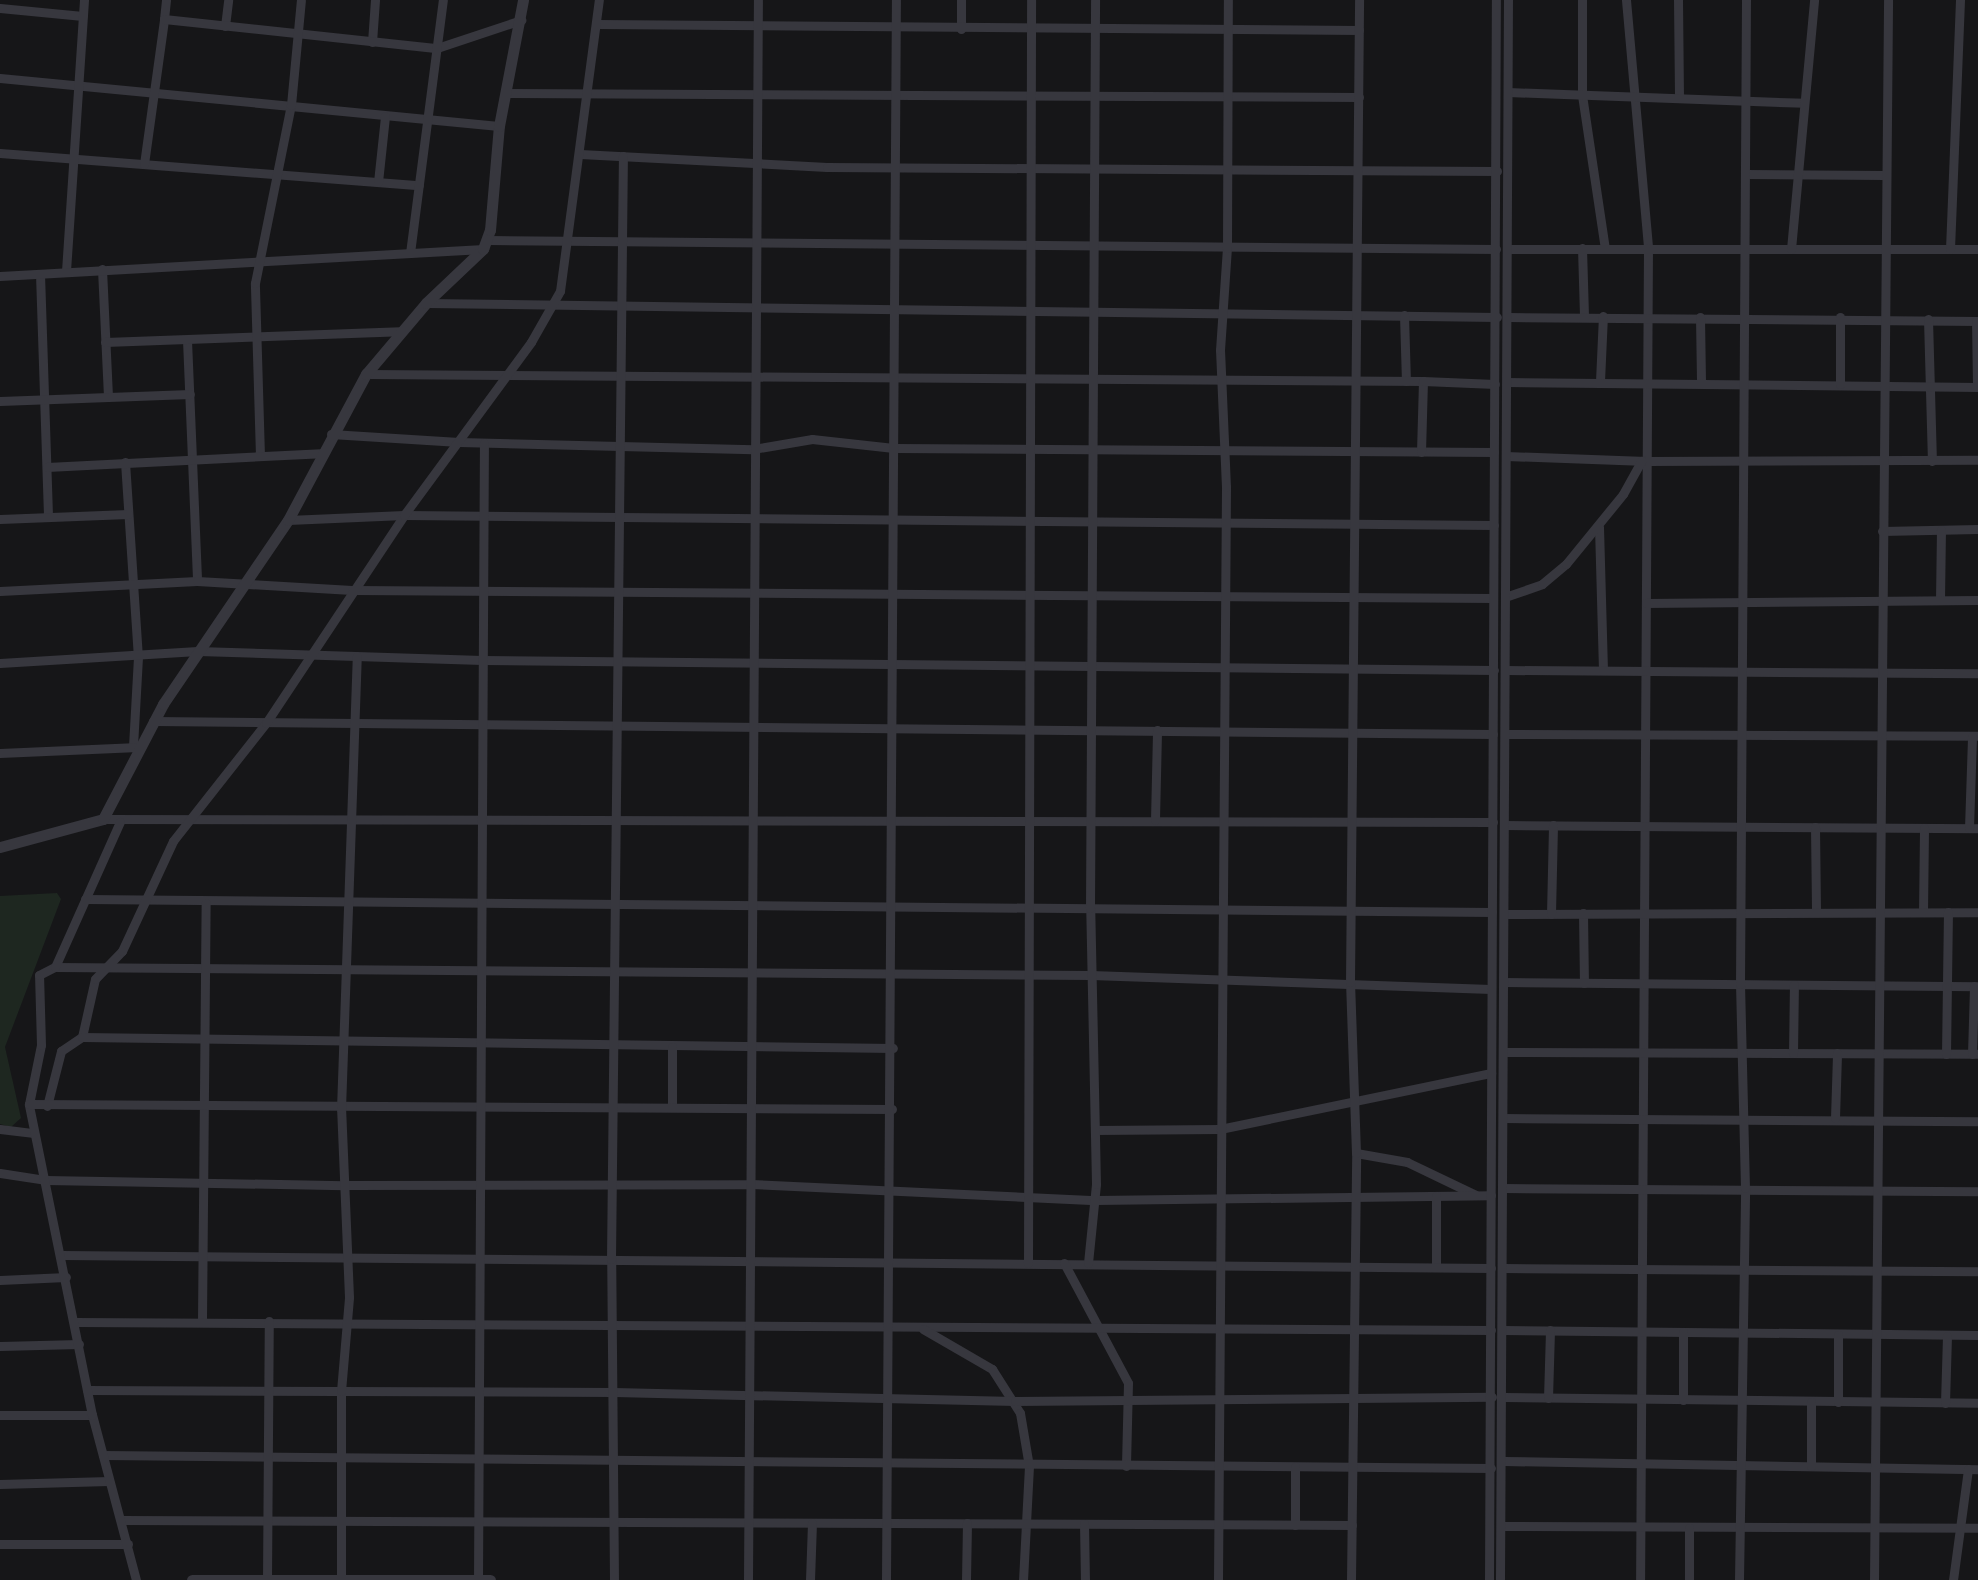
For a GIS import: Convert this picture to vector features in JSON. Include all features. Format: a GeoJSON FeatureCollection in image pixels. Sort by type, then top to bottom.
{"type":"FeatureCollection","features":[{"type":"Feature","properties":{"kind":"street"},"geometry":{"type":"LineString","coordinates":[[66,271],[84,0]]}},
{"type":"Feature","properties":{"kind":"street"},"geometry":{"type":"LineString","coordinates":[[144,164],[166,0]]}},
{"type":"Feature","properties":{"kind":"street"},"geometry":{"type":"LineString","coordinates":[[225,26],[228,0]]}},
{"type":"Feature","properties":{"kind":"street"},"geometry":{"type":"LineString","coordinates":[[260,456],[254,337],[257,263],[280,173],[291,105],[301,0]]}},
{"type":"Feature","properties":{"kind":"street"},"geometry":{"type":"LineString","coordinates":[[372,42],[375,0]]}},
{"type":"Feature","properties":{"kind":"street"},"geometry":{"type":"LineString","coordinates":[[410,253],[443,0]]}},
{"type":"Feature","properties":{"kind":"street"},"geometry":{"type":"LineString","coordinates":[[103,819],[137,747],[288,520],[331,434],[366,374],[400,331],[485,245],[499,126],[523,0]]}},
{"type":"Feature","properties":{"kind":"street"},"geometry":{"type":"LineString","coordinates":[[82,1037],[95,979],[108,970],[160,863],[266,723],[352,590],[508,373],[552,305],[570,240],[599,0]]}},
{"type":"Feature","properties":{"kind":"street"},"geometry":{"type":"LineString","coordinates":[[748,1580],[750,728],[758,0]]}},
{"type":"Feature","properties":{"kind":"street"},"geometry":{"type":"LineString","coordinates":[[886,1580],[891,1396],[896,0]]}},
{"type":"Feature","properties":{"kind":"street"},"geometry":{"type":"LineString","coordinates":[[961,0],[961,29]]}},
{"type":"Feature","properties":{"kind":"street"},"geometry":{"type":"LineString","coordinates":[[1028,1263],[1031,0]]}},
{"type":"Feature","properties":{"kind":"street"},"geometry":{"type":"LineString","coordinates":[[1088,1263],[1096,1200],[1090,908],[1096,312],[1095,0]]}},
{"type":"Feature","properties":{"kind":"street"},"geometry":{"type":"LineString","coordinates":[[1218,1580],[1226,525],[1221,378],[1227,248],[1228,0]]}},
{"type":"Feature","properties":{"kind":"street"},"geometry":{"type":"LineString","coordinates":[[1351,1580],[1352,1267],[1356,1153],[1350,982],[1359,0]]}},
{"type":"Feature","properties":{"kind":"street"},"geometry":{"type":"LineString","coordinates":[[1489,1580],[1497,317],[1496,0]]}},
{"type":"Feature","properties":{"kind":"street"},"geometry":{"type":"LineString","coordinates":[[1500,1580],[1504,1461],[1508,0]]}},
{"type":"Feature","properties":{"kind":"street"},"geometry":{"type":"LineString","coordinates":[[1582,0],[1582,95],[1605,248]]}},
{"type":"Feature","properties":{"kind":"street"},"geometry":{"type":"LineString","coordinates":[[1626,0],[1648,248],[1643,461],[1647,670],[1640,1580]]}},
{"type":"Feature","properties":{"kind":"street"},"geometry":{"type":"LineString","coordinates":[[1678,0],[1679,98]]}},
{"type":"Feature","properties":{"kind":"street"},"geometry":{"type":"LineString","coordinates":[[1739,1580],[1745,1270],[1740,984],[1746,0]]}},
{"type":"Feature","properties":{"kind":"street"},"geometry":{"type":"LineString","coordinates":[[1791,249],[1814,0]]}},
{"type":"Feature","properties":{"kind":"street"},"geometry":{"type":"LineString","coordinates":[[1874,1580],[1883,600],[1881,461],[1888,0]]}},
{"type":"Feature","properties":{"kind":"street"},"geometry":{"type":"LineString","coordinates":[[1950,249],[1960,0]]}},
{"type":"Feature","properties":{"kind":"street"},"geometry":{"type":"LineString","coordinates":[[0,8],[83,16]]}},
{"type":"Feature","properties":{"kind":"street"},"geometry":{"type":"LineString","coordinates":[[164,19],[437,48],[521,20]]}},
{"type":"Feature","properties":{"kind":"street"},"geometry":{"type":"LineString","coordinates":[[597,24],[896,29],[1359,30]]}},
{"type":"Feature","properties":{"kind":"street"},"geometry":{"type":"LineString","coordinates":[[0,78],[154,90],[499,126]]}},
{"type":"Feature","properties":{"kind":"street"},"geometry":{"type":"LineString","coordinates":[[1508,92],[1804,103]]}},
{"type":"Feature","properties":{"kind":"street"},"geometry":{"type":"LineString","coordinates":[[506,93],[1359,97]]}},
{"type":"Feature","properties":{"kind":"street"},"geometry":{"type":"LineString","coordinates":[[378,182],[385,116]]}},
{"type":"Feature","properties":{"kind":"street"},"geometry":{"type":"LineString","coordinates":[[0,153],[419,185]]}},
{"type":"Feature","properties":{"kind":"street"},"geometry":{"type":"LineString","coordinates":[[580,154],[756,163],[1497,171]]}},
{"type":"Feature","properties":{"kind":"street"},"geometry":{"type":"LineString","coordinates":[[614,1580],[611,1259],[623,156]]}},
{"type":"Feature","properties":{"kind":"street"},"geometry":{"type":"LineString","coordinates":[[1746,174],[1885,175]]}},
{"type":"Feature","properties":{"kind":"street"},"geometry":{"type":"LineString","coordinates":[[0,276],[257,263],[570,240],[621,243],[1496,249]]}},
{"type":"Feature","properties":{"kind":"street"},"geometry":{"type":"LineString","coordinates":[[1582,248],[1584,317]]}},
{"type":"Feature","properties":{"kind":"street"},"geometry":{"type":"LineString","coordinates":[[1508,249],[1978,249]]}},
{"type":"Feature","properties":{"kind":"street"},"geometry":{"type":"LineString","coordinates":[[102,269],[108,396]]}},
{"type":"Feature","properties":{"kind":"street"},"geometry":{"type":"LineString","coordinates":[[40,274],[48,517]]}},
{"type":"Feature","properties":{"kind":"street"},"geometry":{"type":"LineString","coordinates":[[426,303],[1497,317]]}},
{"type":"Feature","properties":{"kind":"street"},"geometry":{"type":"LineString","coordinates":[[1404,315],[1406,381]]}},
{"type":"Feature","properties":{"kind":"street"},"geometry":{"type":"LineString","coordinates":[[1600,381],[1603,316]]}},
{"type":"Feature","properties":{"kind":"street"},"geometry":{"type":"LineString","coordinates":[[1507,382],[1701,381],[1978,387],[1977,321],[1840,317],[1509,317]]}},
{"type":"Feature","properties":{"kind":"street"},"geometry":{"type":"LineString","coordinates":[[1700,317],[1701,381]]}},
{"type":"Feature","properties":{"kind":"street"},"geometry":{"type":"LineString","coordinates":[[1840,317],[1840,384]]}},
{"type":"Feature","properties":{"kind":"street"},"geometry":{"type":"LineString","coordinates":[[1928,319],[1932,461]]}},
{"type":"Feature","properties":{"kind":"street"},"geometry":{"type":"LineString","coordinates":[[105,342],[400,331]]}},
{"type":"Feature","properties":{"kind":"street"},"geometry":{"type":"LineString","coordinates":[[187,340],[197,581]]}},
{"type":"Feature","properties":{"kind":"street"},"geometry":{"type":"LineString","coordinates":[[366,374],[1221,378],[1495,384]]}},
{"type":"Feature","properties":{"kind":"street"},"geometry":{"type":"LineString","coordinates":[[1421,452],[1423,381]]}},
{"type":"Feature","properties":{"kind":"street"},"geometry":{"type":"LineString","coordinates":[[0,401],[190,394]]}},
{"type":"Feature","properties":{"kind":"street"},"geometry":{"type":"LineString","coordinates":[[331,434],[484,443],[753,449],[812,439],[894,448],[1494,452]]}},
{"type":"Feature","properties":{"kind":"street"},"geometry":{"type":"LineString","coordinates":[[478,1580],[484,443]]}},
{"type":"Feature","properties":{"kind":"street"},"geometry":{"type":"LineString","coordinates":[[47,467],[321,453]]}},
{"type":"Feature","properties":{"kind":"street"},"geometry":{"type":"LineString","coordinates":[[1506,456],[1643,461],[1978,460]]}},
{"type":"Feature","properties":{"kind":"street"},"geometry":{"type":"LineString","coordinates":[[1505,597],[1542,584],[1599,527],[1643,461]]}},
{"type":"Feature","properties":{"kind":"street"},"geometry":{"type":"LineString","coordinates":[[125,462],[138,657],[137,747]]}},
{"type":"Feature","properties":{"kind":"street"},"geometry":{"type":"LineString","coordinates":[[0,519],[128,514]]}},
{"type":"Feature","properties":{"kind":"street"},"geometry":{"type":"LineString","coordinates":[[288,520],[404,515],[753,521],[1494,525]]}},
{"type":"Feature","properties":{"kind":"street"},"geometry":{"type":"LineString","coordinates":[[1599,527],[1603,670]]}},
{"type":"Feature","properties":{"kind":"street"},"geometry":{"type":"LineString","coordinates":[[1882,531],[1978,529]]}},
{"type":"Feature","properties":{"kind":"street"},"geometry":{"type":"LineString","coordinates":[[1940,600],[1941,530]]}},
{"type":"Feature","properties":{"kind":"street"},"geometry":{"type":"LineString","coordinates":[[0,591],[197,581],[352,590],[752,590],[1493,598]]}},
{"type":"Feature","properties":{"kind":"street"},"geometry":{"type":"LineString","coordinates":[[1646,603],[1978,600]]}},
{"type":"Feature","properties":{"kind":"street"},"geometry":{"type":"LineString","coordinates":[[0,663],[198,651],[482,660],[1223,663],[1494,670]]}},
{"type":"Feature","properties":{"kind":"street"},"geometry":{"type":"LineString","coordinates":[[341,1578],[341,1391],[343,1321],[349,1297],[341,1109],[357,656]]}},
{"type":"Feature","properties":{"kind":"street"},"geometry":{"type":"LineString","coordinates":[[1506,670],[1978,673]]}},
{"type":"Feature","properties":{"kind":"street"},"geometry":{"type":"LineString","coordinates":[[153,721],[1493,734]]}},
{"type":"Feature","properties":{"kind":"street"},"geometry":{"type":"LineString","coordinates":[[1155,820],[1157,730]]}},
{"type":"Feature","properties":{"kind":"street"},"geometry":{"type":"LineString","coordinates":[[1505,734],[1975,736],[1974,828],[1505,825]]}},
{"type":"Feature","properties":{"kind":"street"},"geometry":{"type":"LineString","coordinates":[[0,753],[137,747]]}},
{"type":"Feature","properties":{"kind":"street"},"geometry":{"type":"LineString","coordinates":[[0,847],[103,819],[188,823],[483,816],[1493,822]]}},
{"type":"Feature","properties":{"kind":"street"},"geometry":{"type":"LineString","coordinates":[[55,967],[120,822]]}},
{"type":"Feature","properties":{"kind":"street"},"geometry":{"type":"LineString","coordinates":[[1551,914],[1553,825]]}},
{"type":"Feature","properties":{"kind":"street"},"geometry":{"type":"LineString","coordinates":[[1815,827],[1816,912]]}},
{"type":"Feature","properties":{"kind":"street"},"geometry":{"type":"LineString","coordinates":[[1923,912],[1924,828]]}},
{"type":"Feature","properties":{"kind":"street"},"geometry":{"type":"LineString","coordinates":[[85,899],[348,905],[616,904],[1492,912]]}},
{"type":"Feature","properties":{"kind":"street"},"geometry":{"type":"LineString","coordinates":[[202,1320],[206,903]]}},
{"type":"Feature","properties":{"kind":"street"},"geometry":{"type":"LineString","coordinates":[[1946,1054],[1948,912]]}},
{"type":"Feature","properties":{"kind":"street"},"geometry":{"type":"LineString","coordinates":[[1505,914],[1978,912]]}},
{"type":"Feature","properties":{"kind":"street"},"geometry":{"type":"LineString","coordinates":[[1583,913],[1584,983]]}},
{"type":"Feature","properties":{"kind":"street"},"geometry":{"type":"LineString","coordinates":[[136,1580],[92,1415],[62,1255],[32,1133],[29,1104],[41,1045],[39,975],[55,967],[207,971],[1091,975],[1491,989]]}},
{"type":"Feature","properties":{"kind":"street"},"geometry":{"type":"LineString","coordinates":[[1503,1052],[1975,1054],[1976,986],[1504,982]]}},
{"type":"Feature","properties":{"kind":"street"},"geometry":{"type":"LineString","coordinates":[[1793,1053],[1794,985]]}},
{"type":"Feature","properties":{"kind":"street"},"geometry":{"type":"LineString","coordinates":[[47,1106],[61,1051],[82,1037],[614,1047],[893,1048]]}},
{"type":"Feature","properties":{"kind":"street"},"geometry":{"type":"LineString","coordinates":[[672,1047],[672,1107]]}},
{"type":"Feature","properties":{"kind":"street"},"geometry":{"type":"LineString","coordinates":[[1835,1118],[1837,1053]]}},
{"type":"Feature","properties":{"kind":"street"},"geometry":{"type":"LineString","coordinates":[[1095,1130],[1220,1129],[1491,1073]]}},
{"type":"Feature","properties":{"kind":"street"},"geometry":{"type":"LineString","coordinates":[[29,1104],[482,1110],[614,1107],[892,1109]]}},
{"type":"Feature","properties":{"kind":"street"},"geometry":{"type":"LineString","coordinates":[[1503,1118],[1978,1121]]}},
{"type":"Feature","properties":{"kind":"street"},"geometry":{"type":"LineString","coordinates":[[0,1129],[32,1133]]}},
{"type":"Feature","properties":{"kind":"street"},"geometry":{"type":"LineString","coordinates":[[1356,1153],[1407,1162],[1476,1195]]}},
{"type":"Feature","properties":{"kind":"street"},"geometry":{"type":"LineString","coordinates":[[0,1173],[46,1180],[203,1183],[751,1184],[892,1188],[1096,1200],[1491,1195]]}},
{"type":"Feature","properties":{"kind":"street"},"geometry":{"type":"LineString","coordinates":[[1503,1188],[1978,1191]]}},
{"type":"Feature","properties":{"kind":"street"},"geometry":{"type":"LineString","coordinates":[[1436,1196],[1436,1267]]}},
{"type":"Feature","properties":{"kind":"street"},"geometry":{"type":"LineString","coordinates":[[62,1255],[1491,1268]]}},
{"type":"Feature","properties":{"kind":"street"},"geometry":{"type":"LineString","coordinates":[[1064,1263],[1125,1371],[1130,1398],[1126,1466]]}},
{"type":"Feature","properties":{"kind":"street"},"geometry":{"type":"LineString","coordinates":[[1504,1268],[1978,1271]]}},
{"type":"Feature","properties":{"kind":"street"},"geometry":{"type":"LineString","coordinates":[[0,1280],[66,1277]]}},
{"type":"Feature","properties":{"kind":"street"},"geometry":{"type":"LineString","coordinates":[[267,1579],[269,1321]]}},
{"type":"Feature","properties":{"kind":"street"},"geometry":{"type":"LineString","coordinates":[[75,1322],[891,1324],[1105,1331],[1491,1330]]}},
{"type":"Feature","properties":{"kind":"street"},"geometry":{"type":"LineString","coordinates":[[918,1327],[980,1359],[1015,1401],[1029,1466],[1023,1523],[1023,1580]]}},
{"type":"Feature","properties":{"kind":"street"},"geometry":{"type":"LineString","coordinates":[[1503,1330],[1978,1335]]}},
{"type":"Feature","properties":{"kind":"street"},"geometry":{"type":"LineString","coordinates":[[1548,1398],[1550,1330]]}},
{"type":"Feature","properties":{"kind":"street"},"geometry":{"type":"LineString","coordinates":[[1683,1332],[1683,1400]]}},
{"type":"Feature","properties":{"kind":"street"},"geometry":{"type":"LineString","coordinates":[[1838,1335],[1838,1402]]}},
{"type":"Feature","properties":{"kind":"street"},"geometry":{"type":"LineString","coordinates":[[1945,1403],[1947,1336]]}},
{"type":"Feature","properties":{"kind":"street"},"geometry":{"type":"LineString","coordinates":[[0,1346],[79,1344]]}},
{"type":"Feature","properties":{"kind":"street"},"geometry":{"type":"LineString","coordinates":[[87,1390],[750,1393],[1015,1401],[1492,1397]]}},
{"type":"Feature","properties":{"kind":"street"},"geometry":{"type":"LineString","coordinates":[[1504,1397],[1978,1403]]}},
{"type":"Feature","properties":{"kind":"street"},"geometry":{"type":"LineString","coordinates":[[1811,1402],[1811,1466]]}},
{"type":"Feature","properties":{"kind":"street"},"geometry":{"type":"LineString","coordinates":[[0,1415],[92,1415]]}},
{"type":"Feature","properties":{"kind":"street"},"geometry":{"type":"LineString","coordinates":[[103,1455],[1491,1468]]}},
{"type":"Feature","properties":{"kind":"street"},"geometry":{"type":"LineString","coordinates":[[1504,1461],[1973,1469],[1958,1528],[1953,1580]]}},
{"type":"Feature","properties":{"kind":"street"},"geometry":{"type":"LineString","coordinates":[[1295,1467],[1295,1525]]}},
{"type":"Feature","properties":{"kind":"street"},"geometry":{"type":"LineString","coordinates":[[0,1484],[109,1481]]}},
{"type":"Feature","properties":{"kind":"street"},"geometry":{"type":"LineString","coordinates":[[121,1520],[479,1518],[749,1523],[1352,1525]]}},
{"type":"Feature","properties":{"kind":"street"},"geometry":{"type":"LineString","coordinates":[[810,1580],[812,1523]]}},
{"type":"Feature","properties":{"kind":"street"},"geometry":{"type":"LineString","coordinates":[[966,1580],[967,1523]]}},
{"type":"Feature","properties":{"kind":"street"},"geometry":{"type":"LineString","coordinates":[[1084,1524],[1085,1580]]}},
{"type":"Feature","properties":{"kind":"street"},"geometry":{"type":"LineString","coordinates":[[1503,1526],[1978,1528]]}},
{"type":"Feature","properties":{"kind":"street"},"geometry":{"type":"LineString","coordinates":[[1689,1528],[1689,1580]]}},
{"type":"Feature","properties":{"kind":"street"},"geometry":{"type":"LineString","coordinates":[[0,1544],[128,1544]]}},
{"type":"Feature","properties":{"kind":"street"},"geometry":{"type":"LineString","coordinates":[[192,1580],[490,1580]]}},
{"type":"Feature","properties":{"kind":"shaded area"},"geometry":{"type":"Polygon","coordinates":[[[57,893],[61,899],[5,1047],[21,1118],[11,1127],[0,1124],[0,896],[57,893]]]}}]}
